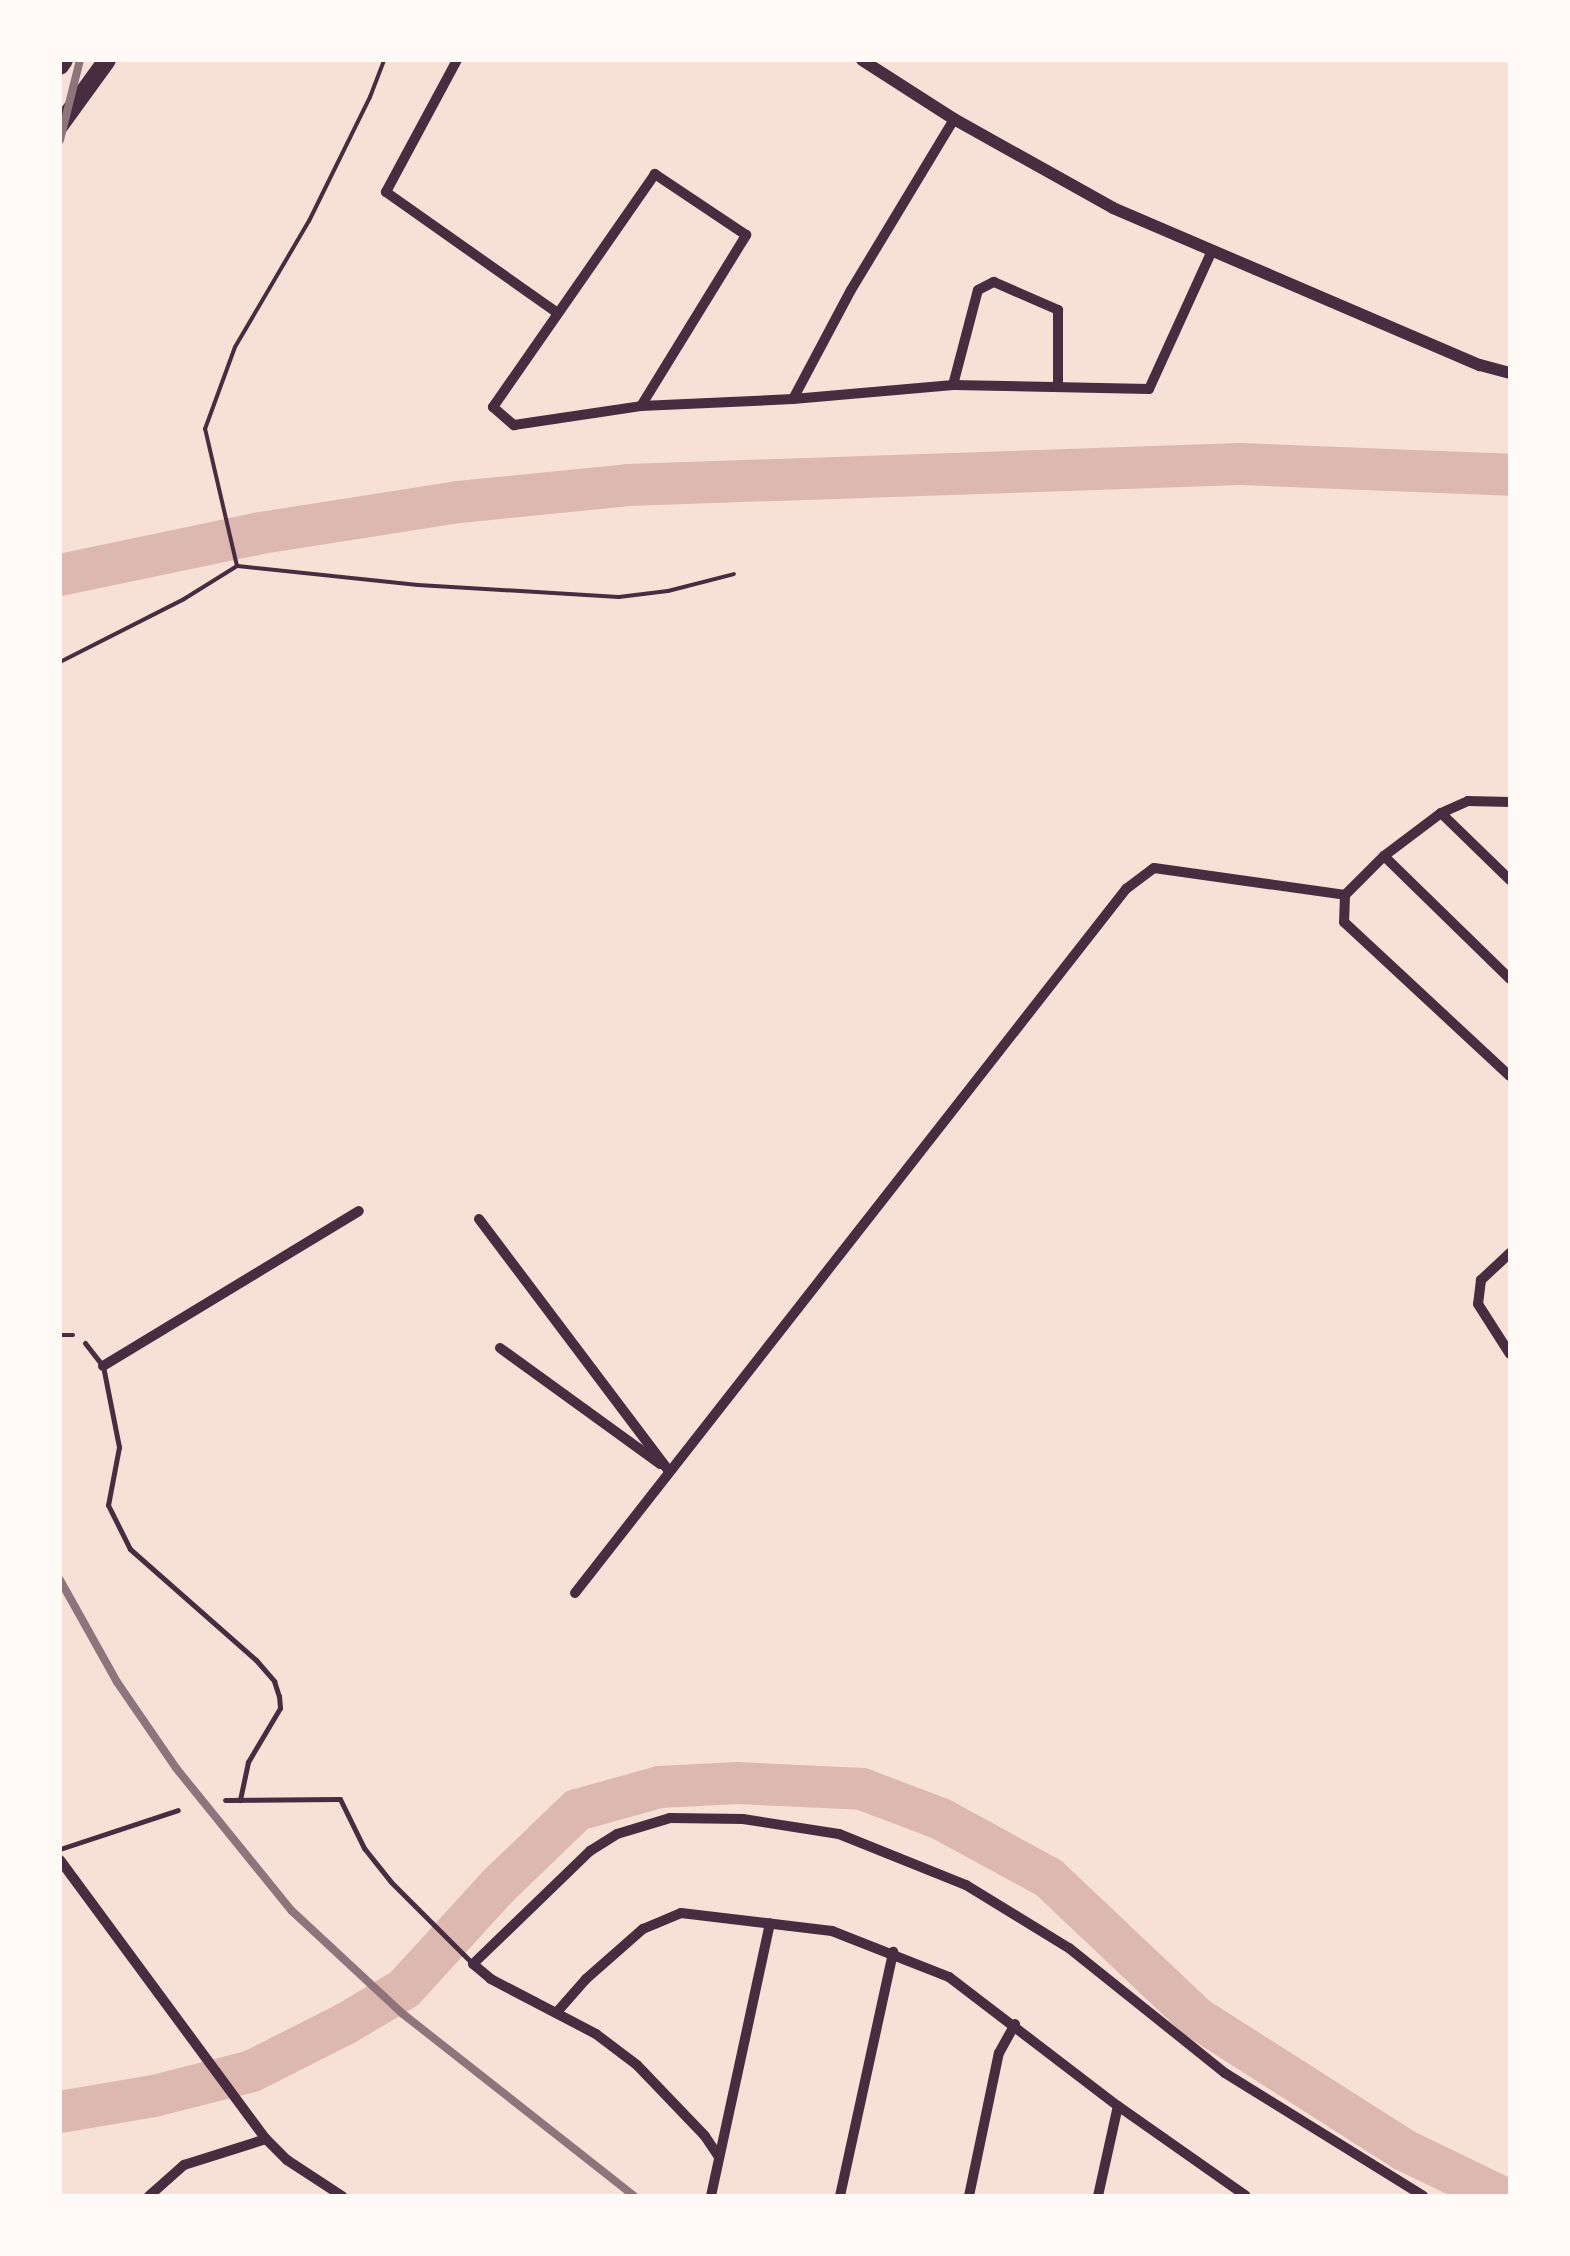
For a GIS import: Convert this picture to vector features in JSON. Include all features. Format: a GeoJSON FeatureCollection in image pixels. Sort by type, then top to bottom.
{"type":"FeatureCollection","features":[{"type":"Feature","properties":{"kind":"highway"},"geometry":{"type":"LineString","coordinates":[[60,125],[107,60]]}},
{"type":"Feature","properties":{"kind":"street"},"geometry":{"type":"LineString","coordinates":[[457,60],[386,192],[556,312]]}},
{"type":"Feature","properties":{"kind":"street"},"geometry":{"type":"LineString","coordinates":[[862,60],[954,119],[1113,208],[1480,365],[1510,373]]}},
{"type":"Feature","properties":{"kind":"street"},"geometry":{"type":"LineString","coordinates":[[793,400],[851,290],[954,119]]}},
{"type":"Feature","properties":{"kind":"street"},"geometry":{"type":"LineString","coordinates":[[640,406],[746,235],[656,174],[556,312],[494,407],[514,425],[640,406],[793,400],[953,385],[1149,389],[1212,252]]}},
{"type":"Feature","properties":{"kind":"street"},"geometry":{"type":"LineString","coordinates":[[953,385],[978,290],[994,282],[1058,310],[1058,388]]}},
{"type":"Feature","properties":{"kind":"street"},"geometry":{"type":"LineString","coordinates":[[1510,802],[1468,801],[1441,813],[1384,856],[1345,894],[1344,922],[1510,1076]]}},
{"type":"Feature","properties":{"kind":"street"},"geometry":{"type":"LineString","coordinates":[[1441,813],[1510,880]]}},
{"type":"Feature","properties":{"kind":"street"},"geometry":{"type":"LineString","coordinates":[[1384,856],[1510,978]]}},
{"type":"Feature","properties":{"kind":"street"},"geometry":{"type":"LineString","coordinates":[[575,1593],[1126,888],[1154,868],[1345,894]]}},
{"type":"Feature","properties":{"kind":"street"},"geometry":{"type":"LineString","coordinates":[[103,1366],[359,1211]]}},
{"type":"Feature","properties":{"kind":"street"},"geometry":{"type":"LineString","coordinates":[[479,1219],[669,1471]]}},
{"type":"Feature","properties":{"kind":"street"},"geometry":{"type":"LineString","coordinates":[[1510,1253],[1481,1280],[1478,1304],[1510,1354]]}},
{"type":"Feature","properties":{"kind":"street"},"geometry":{"type":"LineString","coordinates":[[500,1348],[669,1471]]}},
{"type":"Feature","properties":{"kind":"street"},"geometry":{"type":"LineString","coordinates":[[719,2157],[637,2065],[557,2012],[491,1978],[473,1964],[555,1882],[617,1834],[670,1818],[743,1819],[839,1834],[966,1885],[1033,1924],[1098,1970],[1225,2073],[1424,2196]]}},
{"type":"Feature","properties":{"kind":"street"},"geometry":{"type":"LineString","coordinates":[[60,1860],[266,2140],[287,2160],[342,2196]]}},
{"type":"Feature","properties":{"kind":"street"},"geometry":{"type":"LineString","coordinates":[[557,2012],[644,1928],[681,1912],[832,1931],[894,1952],[949,1977],[1118,2106],[1246,2196]]}},
{"type":"Feature","properties":{"kind":"street"},"geometry":{"type":"LineString","coordinates":[[711,2196],[770,1923]]}},
{"type":"Feature","properties":{"kind":"street"},"geometry":{"type":"LineString","coordinates":[[840,2196],[894,1952]]}},
{"type":"Feature","properties":{"kind":"street"},"geometry":{"type":"LineString","coordinates":[[969,2196],[999,2053],[1014,2024]]}},
{"type":"Feature","properties":{"kind":"street"},"geometry":{"type":"LineString","coordinates":[[1098,2196],[1118,2106]]}},
{"type":"Feature","properties":{"kind":"street"},"geometry":{"type":"LineString","coordinates":[[149,2196],[184,2165],[266,2140]]}},
{"type":"Feature","properties":{"kind":"lane"},"geometry":{"type":"LineString","coordinates":[[85,1344],[103,1366],[119,1447],[108,1506],[123,1534],[144,1562],[256,1660],[274,1681],[280,1708],[248,1762],[240,1800]]}},
{"type":"Feature","properties":{"kind":"lane"},"geometry":{"type":"LineString","coordinates":[[225,1800],[340,1799],[364,1848],[382,1871],[473,1964]]}},
{"type":"Feature","properties":{"kind":"lane"},"geometry":{"type":"LineString","coordinates":[[60,1849],[178,1810]]}},
{"type":"Feature","properties":{"kind":"path"},"geometry":{"type":"LineString","coordinates":[[238,566],[205,428],[235,348],[308,221],[370,97],[384,60]]}},
{"type":"Feature","properties":{"kind":"path"},"geometry":{"type":"LineString","coordinates":[[60,662],[238,566],[418,585],[619,597],[668,591],[734,574]]}},
{"type":"Feature","properties":{"kind":"waterway"},"geometry":{"type":"LineString","coordinates":[[60,575],[261,533],[459,502],[628,485],[1241,464],[1510,475]]}},
{"type":"Feature","properties":{"kind":"waterway"},"geometry":{"type":"LineString","coordinates":[[60,2112],[154,2096],[252,2071],[345,2024],[404,1989],[497,1887],[577,1810],[660,1787],[737,1783],[862,1789],[941,1819],[1049,1878],[1197,2018],[1404,2150],[1499,2196]]}},
{"type":"Feature","properties":{"kind":"railway"},"geometry":{"type":"LineString","coordinates":[[60,140],[80,60]]}},
{"type":"Feature","properties":{"kind":"railway"},"geometry":{"type":"LineString","coordinates":[[60,1580],[117,1682],[176,1768],[292,1911],[403,2014],[634,2196]]}}]}
